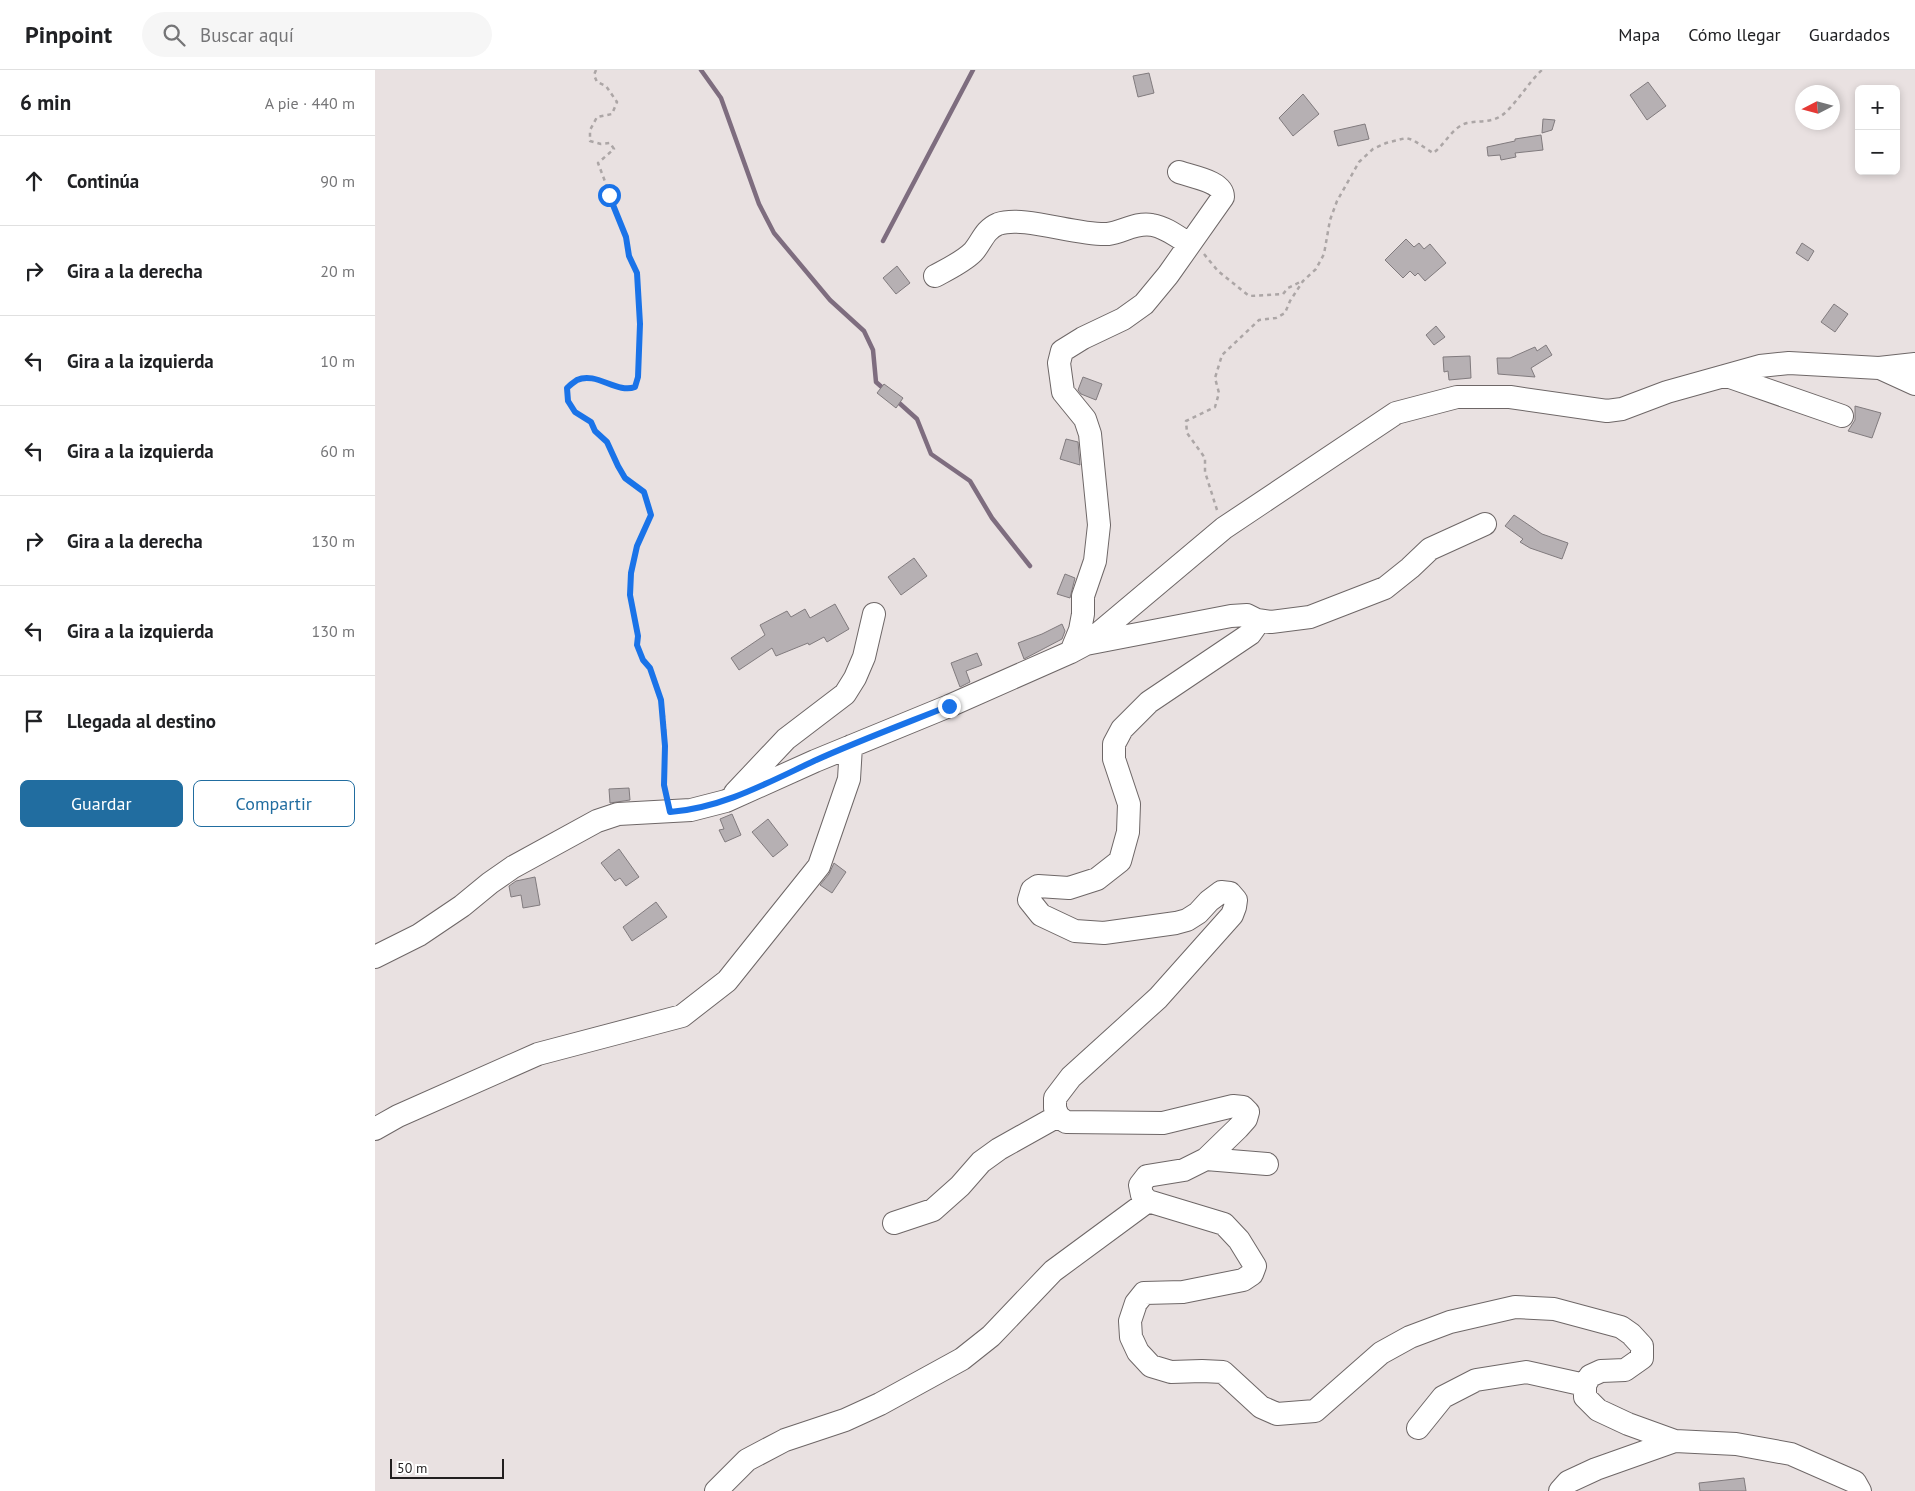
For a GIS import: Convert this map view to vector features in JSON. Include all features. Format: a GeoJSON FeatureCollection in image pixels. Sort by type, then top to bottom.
{"type":"FeatureCollection","features":[{"type":"Feature","properties":{"kind":"street"},"geometry":{"type":"LineString","coordinates":[[1079,648],[1083,596],[1095,561],[1099,525],[1090,434],[1085,418],[1063,392],[1059,363],[1062,351],[1083,338],[1123,319],[1144,304],[1168,275],[1223,197],[1223,192],[1217,185],[1179,172]]}},
{"type":"Feature","properties":{"kind":"street"},"geometry":{"type":"LineString","coordinates":[[935,276],[964,260],[975,250],[985,232],[999,224],[1033,224],[1072,231],[1107,234],[1135,225],[1150,224],[1160,227],[1189,244]]}},
{"type":"Feature","properties":{"kind":"street"},"geometry":{"type":"LineString","coordinates":[[1079,648],[1224,528],[1396,413],[1457,397],[1510,397],[1607,411],[1622,409],[1667,392],[1760,366],[1789,363],[1879,368],[1915,364]]}},
{"type":"Feature","properties":{"kind":"street"},"geometry":{"type":"LineString","coordinates":[[1879,368],[1915,384]]}},
{"type":"Feature","properties":{"kind":"street"},"geometry":{"type":"LineString","coordinates":[[1727,376],[1842,416]]}},
{"type":"Feature","properties":{"kind":"street"},"geometry":{"type":"LineString","coordinates":[[375,957],[419,935],[462,906],[513,867],[597,821],[618,814],[691,810],[730,799],[949,706],[1079,648],[1231,616],[1247,615],[1257,620],[1271,622],[1310,618],[1385,588],[1430,549],[1485,524]]}},
{"type":"Feature","properties":{"kind":"street"},"geometry":{"type":"LineString","coordinates":[[730,799],[786,739],[845,694],[855,678],[864,656],[874,614]]}},
{"type":"Feature","properties":{"kind":"street"},"geometry":{"type":"LineString","coordinates":[[1257,620],[1251,634],[1149,702],[1122,729],[1114,744],[1114,759],[1129,804],[1129,832],[1120,861],[1097,880],[1069,888],[1038,886],[1032,890],[1029,900],[1041,914],[1075,931],[1104,933],[1187,920],[1198,913],[1221,892],[1230,893],[1236,900],[1231,915],[1158,998],[1071,1077],[1055,1098],[1055,1108],[1058,1116],[1065,1122],[1163,1123],[1222,1108],[1243,1107],[1248,1112],[1246,1119],[1206,1160],[1183,1170],[1147,1176],[1140,1186],[1142,1195],[1148,1201],[1224,1224],[1239,1240],[1255,1266],[1252,1274],[1243,1280],[1183,1292],[1144,1293],[1135,1303],[1130,1321],[1131,1337],[1138,1352],[1151,1366],[1171,1372],[1223,1372],[1261,1407],[1277,1414],[1315,1410],[1381,1353],[1410,1337],[1450,1322],[1515,1307],[1554,1309],[1621,1326],[1641,1346],[1642,1358],[1625,1370],[1601,1371],[1590,1376],[1585,1385],[1585,1397],[1598,1410],[1628,1424],[1675,1441],[1736,1444],[1791,1454],[1855,1482],[1860,1491]]}},
{"type":"Feature","properties":{"kind":"street"},"geometry":{"type":"LineString","coordinates":[[375,1129],[398,1116],[538,1054],[682,1016],[727,981],[819,866],[849,779],[851,746]]}},
{"type":"Feature","properties":{"kind":"street"},"geometry":{"type":"LineString","coordinates":[[894,1223],[933,1210],[960,1186],[981,1162],[999,1149],[1058,1116]]}},
{"type":"Feature","properties":{"kind":"street"},"geometry":{"type":"LineString","coordinates":[[1206,1160],[1267,1164]]}},
{"type":"Feature","properties":{"kind":"street"},"geometry":{"type":"LineString","coordinates":[[716,1491],[747,1460],[785,1440],[845,1420],[880,1404],[962,1358],[991,1336],[1053,1271],[1148,1201]]}},
{"type":"Feature","properties":{"kind":"street"},"geometry":{"type":"LineString","coordinates":[[1418,1428],[1443,1397],[1476,1380],[1526,1372],[1585,1385]]}},
{"type":"Feature","properties":{"kind":"street"},"geometry":{"type":"LineString","coordinates":[[1560,1491],[1569,1482],[1596,1469],[1675,1441]]}},
{"type":"Feature","properties":{"kind":"path"},"geometry":{"type":"LineString","coordinates":[[596,70],[594,75],[597,82],[606,86],[617,102],[612,114],[597,117],[590,130],[590,141],[601,144],[610,143],[614,149],[598,163],[626,237],[629,256],[637,273],[640,324],[638,377],[635,387],[628,390],[594,379],[578,379],[567,388],[568,401],[575,412],[591,422],[595,431],[607,442],[625,478],[644,492],[651,515],[637,546],[631,573],[630,595],[638,636],[637,645],[643,660],[650,668],[661,700],[665,746],[664,785],[670,812]]}},
{"type":"Feature","properties":{"kind":"path"},"geometry":{"type":"LineString","coordinates":[[1224,528],[1220,523],[1217,507],[1205,472],[1205,458],[1187,433],[1186,421],[1215,407],[1219,393],[1215,378],[1223,355],[1259,320],[1276,318],[1285,313],[1290,301],[1303,281],[1316,268],[1325,254],[1330,220],[1344,185],[1359,162],[1373,149],[1386,143],[1406,138],[1413,140],[1433,153],[1438,150],[1453,132],[1466,124],[1489,122],[1506,112],[1531,80],[1542,70]]}},
{"type":"Feature","properties":{"kind":"path"},"geometry":{"type":"LineString","coordinates":[[1189,244],[1207,256],[1218,270],[1249,296],[1283,294],[1288,288],[1303,281]]}},
{"type":"Feature","properties":{"kind":"building"},"geometry":{"type":"Polygon","coordinates":[[[1149,73],[1154,93],[1138,97],[1133,76],[1149,73]]]}},
{"type":"Feature","properties":{"kind":"building"},"geometry":{"type":"Polygon","coordinates":[[[1648,82],[1666,106],[1647,120],[1630,95],[1648,82]]]}},
{"type":"Feature","properties":{"kind":"building"},"geometry":{"type":"Polygon","coordinates":[[[1303,94],[1319,114],[1293,136],[1279,118],[1303,94]]]}},
{"type":"Feature","properties":{"kind":"building"},"geometry":{"type":"Polygon","coordinates":[[[1543,119],[1555,120],[1552,130],[1542,133],[1543,119]]]}},
{"type":"Feature","properties":{"kind":"building"},"geometry":{"type":"Polygon","coordinates":[[[1365,124],[1369,139],[1338,146],[1334,131],[1365,124]]]}},
{"type":"Feature","properties":{"kind":"building"},"geometry":{"type":"Polygon","coordinates":[[[1541,135],[1543,150],[1515,153],[1516,157],[1501,160],[1500,155],[1488,156],[1487,147],[1515,141],[1515,139],[1541,135]]]}},
{"type":"Feature","properties":{"kind":"building"},"geometry":{"type":"Polygon","coordinates":[[[1406,239],[1414,247],[1419,243],[1424,249],[1430,244],[1446,263],[1425,281],[1418,273],[1415,276],[1410,271],[1403,278],[1385,260],[1406,239]]]}},
{"type":"Feature","properties":{"kind":"building"},"geometry":{"type":"Polygon","coordinates":[[[1802,243],[1814,251],[1808,261],[1796,253],[1802,243]]]}},
{"type":"Feature","properties":{"kind":"building"},"geometry":{"type":"Polygon","coordinates":[[[897,266],[910,283],[896,294],[883,278],[897,266]]]}},
{"type":"Feature","properties":{"kind":"building"},"geometry":{"type":"Polygon","coordinates":[[[1834,304],[1848,314],[1835,332],[1821,322],[1834,304]]]}},
{"type":"Feature","properties":{"kind":"building"},"geometry":{"type":"Polygon","coordinates":[[[1436,326],[1445,337],[1434,345],[1426,335],[1436,326]]]}},
{"type":"Feature","properties":{"kind":"building"},"geometry":{"type":"Polygon","coordinates":[[[1546,345],[1552,355],[1531,368],[1535,377],[1498,374],[1497,358],[1510,358],[1535,347],[1537,351],[1546,345]]]}},
{"type":"Feature","properties":{"kind":"building"},"geometry":{"type":"Polygon","coordinates":[[[1470,356],[1471,378],[1449,380],[1448,371],[1444,372],[1443,357],[1470,356]]]}},
{"type":"Feature","properties":{"kind":"building"},"geometry":{"type":"Polygon","coordinates":[[[1083,377],[1102,384],[1096,400],[1081,394],[1078,390],[1083,377]]]}},
{"type":"Feature","properties":{"kind":"building"},"geometry":{"type":"Polygon","coordinates":[[[884,384],[903,398],[896,408],[877,393],[884,384]]]}},
{"type":"Feature","properties":{"kind":"building"},"geometry":{"type":"Polygon","coordinates":[[[1855,406],[1881,413],[1872,438],[1848,431],[1855,420],[1855,406]]]}},
{"type":"Feature","properties":{"kind":"building"},"geometry":{"type":"Polygon","coordinates":[[[1066,439],[1078,442],[1080,465],[1060,459],[1066,439]]]}},
{"type":"Feature","properties":{"kind":"building"},"geometry":{"type":"Polygon","coordinates":[[[1514,515],[1542,534],[1568,543],[1562,559],[1530,548],[1520,542],[1523,539],[1505,526],[1514,515]]]}},
{"type":"Feature","properties":{"kind":"building"},"geometry":{"type":"Polygon","coordinates":[[[914,558],[927,576],[901,595],[888,577],[914,558]]]}},
{"type":"Feature","properties":{"kind":"building"},"geometry":{"type":"Polygon","coordinates":[[[1065,574],[1075,578],[1070,598],[1057,594],[1065,574]]]}},
{"type":"Feature","properties":{"kind":"building"},"geometry":{"type":"Polygon","coordinates":[[[835,604],[849,629],[827,642],[824,637],[809,645],[808,643],[776,656],[772,648],[739,670],[731,658],[765,635],[760,625],[787,611],[791,617],[805,609],[810,618],[835,604]]]}},
{"type":"Feature","properties":{"kind":"building"},"geometry":{"type":"Polygon","coordinates":[[[1062,624],[1065,631],[1062,639],[1024,659],[1018,643],[1062,624]]]}},
{"type":"Feature","properties":{"kind":"building"},"geometry":{"type":"Polygon","coordinates":[[[977,653],[982,665],[966,671],[970,682],[960,687],[951,663],[977,653]]]}},
{"type":"Feature","properties":{"kind":"building"},"geometry":{"type":"Polygon","coordinates":[[[629,788],[630,800],[610,803],[609,789],[629,788]]]}},
{"type":"Feature","properties":{"kind":"building"},"geometry":{"type":"Polygon","coordinates":[[[732,814],[741,835],[725,842],[719,830],[724,829],[720,819],[732,814]]]}},
{"type":"Feature","properties":{"kind":"building"},"geometry":{"type":"Polygon","coordinates":[[[768,819],[788,845],[773,857],[752,832],[768,819]]]}},
{"type":"Feature","properties":{"kind":"building"},"geometry":{"type":"Polygon","coordinates":[[[619,849],[639,877],[626,886],[620,878],[615,881],[601,863],[619,849]]]}},
{"type":"Feature","properties":{"kind":"building"},"geometry":{"type":"Polygon","coordinates":[[[834,863],[846,872],[832,893],[820,885],[829,874],[834,863]]]}},
{"type":"Feature","properties":{"kind":"building"},"geometry":{"type":"Polygon","coordinates":[[[535,877],[540,905],[523,908],[521,895],[511,897],[509,886],[516,881],[535,877]]]}},
{"type":"Feature","properties":{"kind":"building"},"geometry":{"type":"Polygon","coordinates":[[[656,902],[667,917],[632,941],[623,927],[656,902]]]}},
{"type":"Feature","properties":{"kind":"building"},"geometry":{"type":"Polygon","coordinates":[[[1744,1478],[1746,1491],[1700,1491],[1699,1483],[1744,1478]]]}},
{"type":"Feature","properties":{"kind":"waterway"},"geometry":{"type":"LineString","coordinates":[[701,70],[721,98],[759,204],[774,233],[830,300],[864,331],[873,350],[876,382],[885,390]]}},
{"type":"Feature","properties":{"kind":"waterway"},"geometry":{"type":"LineString","coordinates":[[883,241],[973,70]]}},
{"type":"Feature","properties":{"kind":"waterway"},"geometry":{"type":"LineString","coordinates":[[897,401],[917,419],[931,454],[970,481],[992,518],[1030,566]]}},
{"type":"Feature","properties":{"kind":"route"},"geometry":{"type":"LineString","coordinates":[[609,195],[626,237],[629,256],[637,273],[640,324],[638,377],[635,387],[628,390],[594,379],[578,379],[567,388],[568,401],[575,412],[591,422],[595,431],[607,442],[625,478],[633,482],[644,492],[651,515],[637,546],[631,573],[630,595],[638,636],[637,645],[643,660],[650,668],[661,700],[665,746],[664,785],[670,812],[691,810],[726,801],[815,761],[949,706]]}}]}
